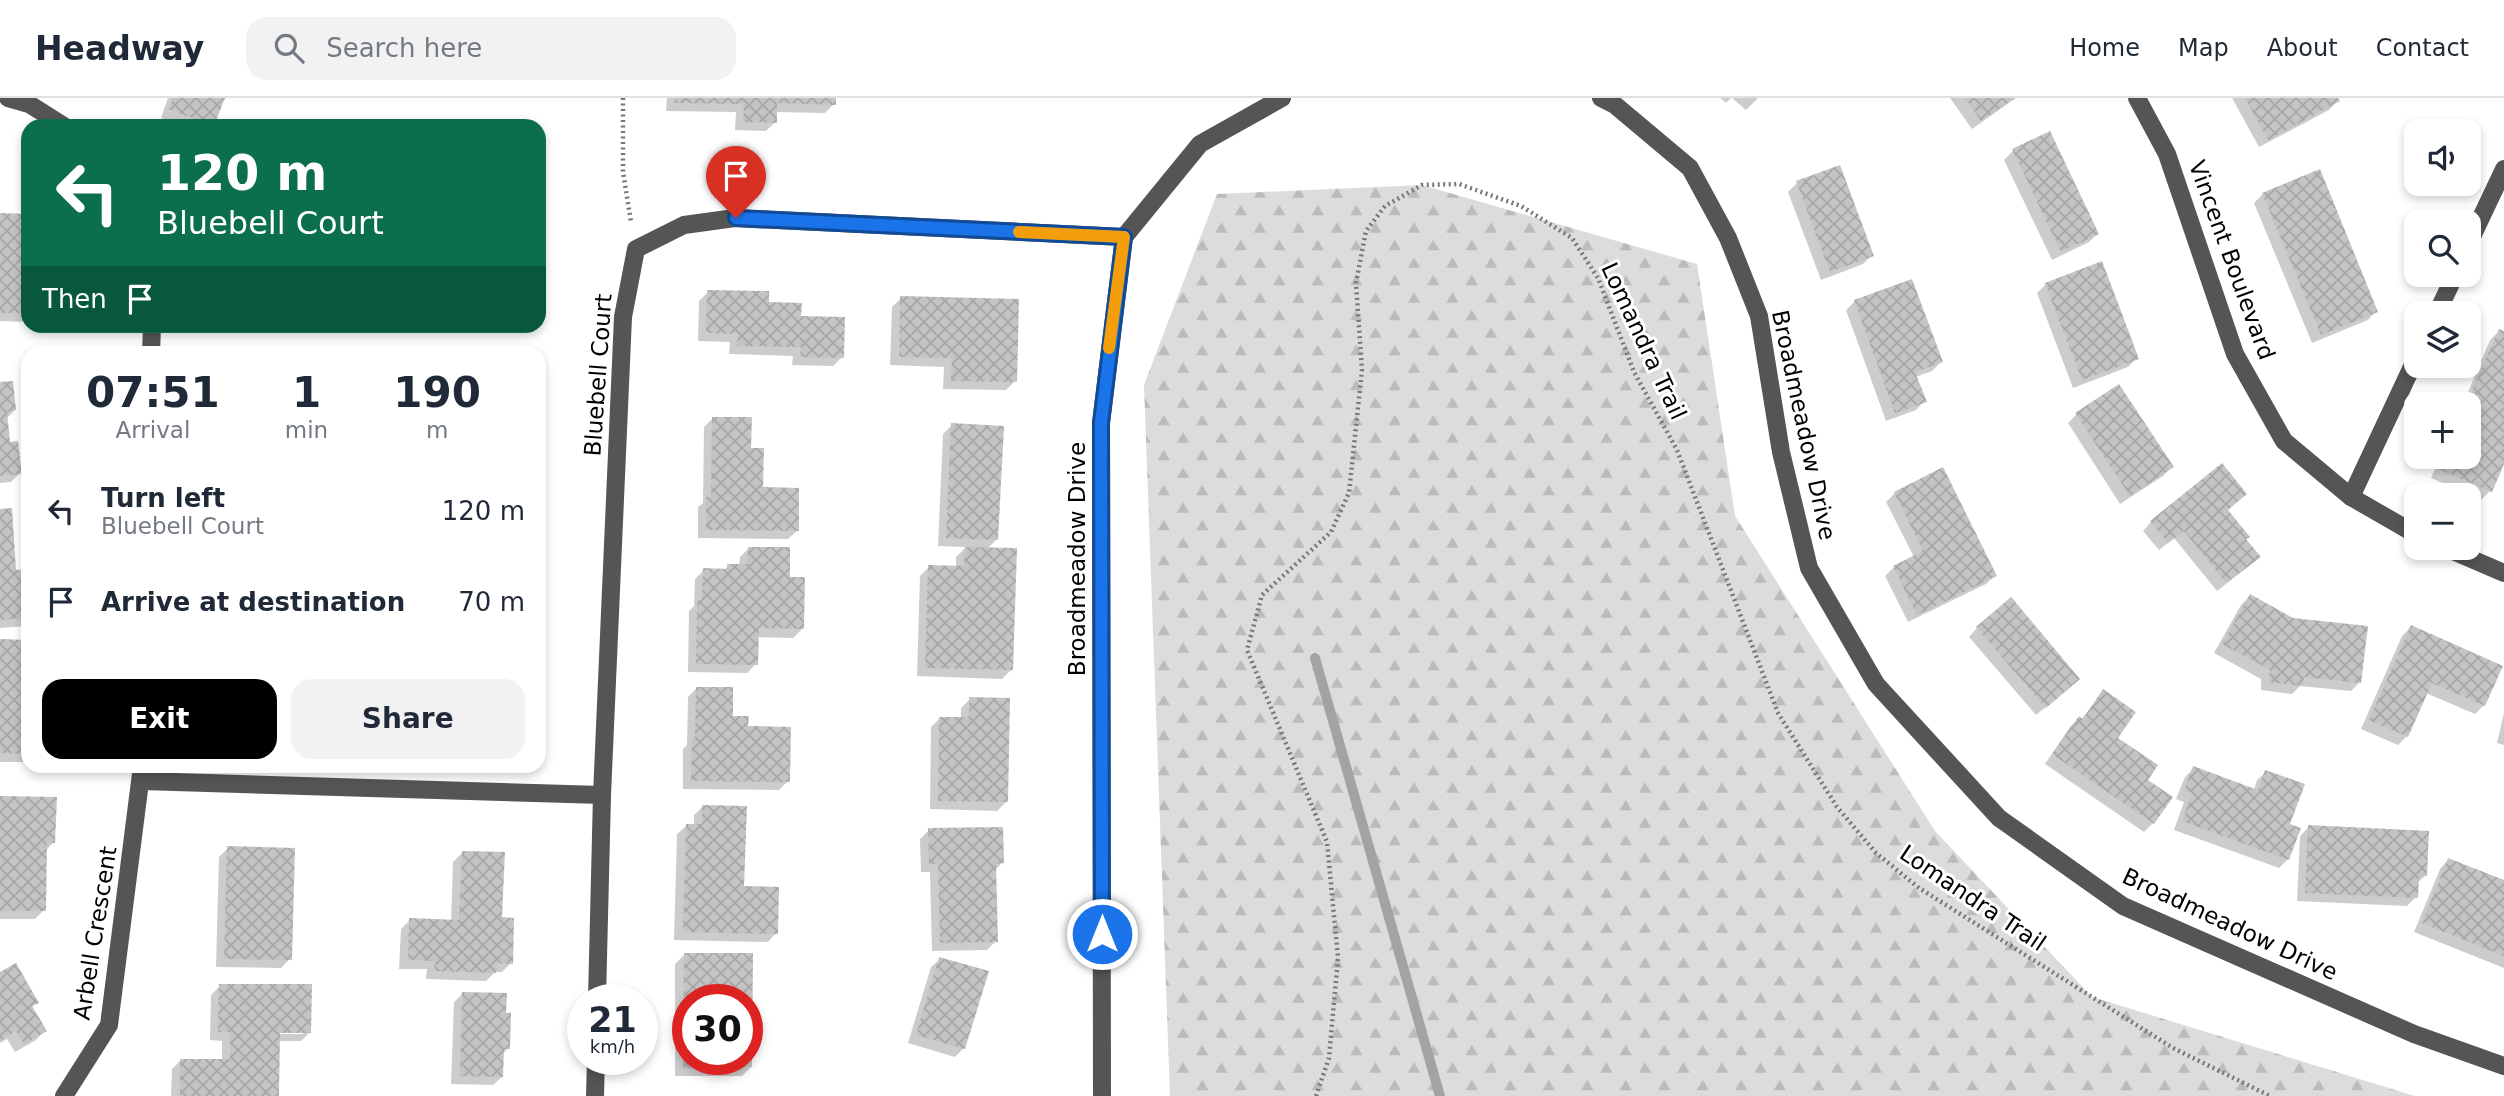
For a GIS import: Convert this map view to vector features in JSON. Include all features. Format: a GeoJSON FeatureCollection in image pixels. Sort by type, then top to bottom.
{"type":"FeatureCollection","features":[{"type":"Feature","properties":{"kind":"street"},"geometry":{"type":"LineString","coordinates":[[8,98],[29,104],[53,119]]}},
{"type":"Feature","properties":{"kind":"street"},"geometry":{"type":"LineString","coordinates":[[636,249],[684,225],[736,218],[1124,237],[1200,144],[1282,98]]}},
{"type":"Feature","properties":{"kind":"street","name":"Broadmeadow Drive"},"geometry":{"type":"LineString","coordinates":[[1601,98],[1615,105],[1689,167],[1728,238],[1759,316],[1781,452],[1808,568],[1876,684],[1999,818],[2123,906],[2414,1034],[2504,1066]]}},
{"type":"Feature","properties":{"kind":"street","name":"Vincent Boulevard"},"geometry":{"type":"LineString","coordinates":[[2137,98],[2167,154],[2235,354],[2284,441],[2351,497],[2404,528]]}},
{"type":"Feature","properties":{"kind":"street"},"geometry":{"type":"LineString","coordinates":[[2481,218],[2504,169]]}},
{"type":"Feature","properties":{"kind":"street","name":"Broadmeadow Drive"},"geometry":{"type":"LineString","coordinates":[[1102,1096],[1101,423],[1124,237]]}},
{"type":"Feature","properties":{"kind":"street","name":"Bluebell Court"},"geometry":{"type":"LineString","coordinates":[[597,984],[602,795],[623,317],[636,249]]}},
{"type":"Feature","properties":{"kind":"street"},"geometry":{"type":"LineString","coordinates":[[2351,497],[2407,378]]}},
{"type":"Feature","properties":{"kind":"street"},"geometry":{"type":"LineString","coordinates":[[2474,560],[2504,573]]}},
{"type":"Feature","properties":{"kind":"street"},"geometry":{"type":"LineString","coordinates":[[142,774],[602,795]]}},
{"type":"Feature","properties":{"kind":"street","name":"Arbell Crescent"},"geometry":{"type":"LineString","coordinates":[[64,1096],[110,1025],[142,774]]}},
{"type":"Feature","properties":{"kind":"street"},"geometry":{"type":"LineString","coordinates":[[595,1096],[596,1075]]}},
{"type":"Feature","properties":{"kind":"path"},"geometry":{"type":"LineString","coordinates":[[623,98],[622,172],[636,249]]}},
{"type":"Feature","properties":{"kind":"path","name":"Lomandra Trail"},"geometry":{"type":"LineString","coordinates":[[1316,1096],[1329,1058],[1338,958],[1327,842],[1247,650],[1262,595],[1331,532],[1349,493],[1362,370],[1356,283],[1366,231],[1385,206],[1422,185],[1459,184],[1521,206],[1572,238],[1598,278],[1634,372],[1676,450],[1778,713],[1836,807],[1876,853],[1919,888],[2173,1048],[2270,1096]]}},
{"type":"Feature","properties":{"kind":"green space"},"geometry":{"type":"Polygon","coordinates":[[[1422,185],[1697,264],[1735,516],[1935,831],[2092,997],[2415,1096],[1170,1096],[1144,385],[1217,194],[1422,185]]]}},
{"type":"Feature","properties":{"kind":"building"},"geometry":{"type":"Polygon","coordinates":[[[173,98],[225,98],[217,119],[195,119],[168,109],[173,98]]]}},
{"type":"Feature","properties":{"kind":"building"},"geometry":{"type":"Polygon","coordinates":[[[675,98],[836,98],[836,105],[777,103],[777,123],[743,122],[744,104],[674,103],[675,98]]]}},
{"type":"Feature","properties":{"kind":"building"},"geometry":{"type":"Polygon","coordinates":[[[1965,98],[2015,98],[1981,121],[1965,98]]]}},
{"type":"Feature","properties":{"kind":"building"},"geometry":{"type":"Polygon","coordinates":[[[2245,98],[2338,98],[2340,101],[2268,140],[2245,98]]]}},
{"type":"Feature","properties":{"kind":"building"},"geometry":{"type":"Polygon","coordinates":[[[2050,131],[2099,234],[2061,252],[2012,149],[2050,131]]]}},
{"type":"Feature","properties":{"kind":"building"},"geometry":{"type":"Polygon","coordinates":[[[1840,165],[1874,256],[1830,272],[1796,181],[1840,165]]]}},
{"type":"Feature","properties":{"kind":"building"},"geometry":{"type":"Polygon","coordinates":[[[2320,169],[2378,312],[2321,335],[2262,193],[2320,169]]]}},
{"type":"Feature","properties":{"kind":"building"},"geometry":{"type":"Polygon","coordinates":[[[0,213],[21,214],[21,313],[0,313],[0,213]]]}},
{"type":"Feature","properties":{"kind":"building"},"geometry":{"type":"Polygon","coordinates":[[[2102,261],[2139,359],[2082,380],[2045,283],[2102,261]]]}},
{"type":"Feature","properties":{"kind":"building"},"geometry":{"type":"Polygon","coordinates":[[[1912,279],[1943,362],[1915,372],[1927,402],[1895,413],[1854,300],[1912,279]]]}},
{"type":"Feature","properties":{"kind":"building"},"geometry":{"type":"Polygon","coordinates":[[[707,290],[769,291],[769,302],[802,303],[801,316],[845,317],[844,358],[800,357],[801,347],[737,346],[738,334],[706,333],[707,290]]]}},
{"type":"Feature","properties":{"kind":"building"},"geometry":{"type":"Polygon","coordinates":[[[900,296],[1019,299],[1017,382],[951,381],[952,358],[899,357],[900,296]]]}},
{"type":"Feature","properties":{"kind":"building"},"geometry":{"type":"Polygon","coordinates":[[[2499,329],[2504,331],[2504,464],[2492,492],[2481,487],[2481,483],[2471,483],[2438,469],[2481,469],[2481,392],[2471,392],[2477,378],[2481,378],[2481,370],[2499,329]]]}},
{"type":"Feature","properties":{"kind":"building"},"geometry":{"type":"Polygon","coordinates":[[[13,381],[16,410],[7,412],[10,442],[18,441],[21,474],[0,476],[0,382],[13,381]]]}},
{"type":"Feature","properties":{"kind":"building"},"geometry":{"type":"Polygon","coordinates":[[[2119,384],[2174,467],[2130,496],[2075,413],[2119,384]]]}},
{"type":"Feature","properties":{"kind":"building"},"geometry":{"type":"Polygon","coordinates":[[[712,417],[752,417],[751,448],[764,448],[763,487],[799,488],[799,531],[706,530],[706,497],[711,497],[712,417]]]}},
{"type":"Feature","properties":{"kind":"building"},"geometry":{"type":"Polygon","coordinates":[[[951,423],[1004,426],[998,540],[946,538],[951,423]]]}},
{"type":"Feature","properties":{"kind":"building"},"geometry":{"type":"Polygon","coordinates":[[[2222,463],[2247,494],[2228,510],[2250,537],[2246,539],[2261,557],[2226,583],[2184,531],[2168,543],[2150,521],[2222,463]]]}},
{"type":"Feature","properties":{"kind":"building"},"geometry":{"type":"Polygon","coordinates":[[[1943,467],[1997,576],[1917,615],[1893,566],[1923,551],[1894,492],[1943,467]]]}},
{"type":"Feature","properties":{"kind":"building"},"geometry":{"type":"Polygon","coordinates":[[[12,508],[16,570],[21,570],[21,618],[0,620],[0,509],[12,508]]]}},
{"type":"Feature","properties":{"kind":"building"},"geometry":{"type":"Polygon","coordinates":[[[748,547],[790,547],[790,577],[805,577],[804,629],[759,628],[758,665],[696,664],[697,601],[702,599],[703,568],[727,569],[727,564],[747,564],[748,547]]]}},
{"type":"Feature","properties":{"kind":"building"},"geometry":{"type":"Polygon","coordinates":[[[965,547],[1017,548],[1013,670],[925,668],[928,565],[964,566],[965,547]]]}},
{"type":"Feature","properties":{"kind":"building"},"geometry":{"type":"Polygon","coordinates":[[[2250,594],[2293,618],[2368,626],[2361,683],[2304,677],[2303,686],[2269,682],[2270,670],[2222,644],[2250,594]]]}},
{"type":"Feature","properties":{"kind":"building"},"geometry":{"type":"Polygon","coordinates":[[[2011,597],[2080,679],[2046,708],[1976,627],[2011,597]]]}},
{"type":"Feature","properties":{"kind":"building"},"geometry":{"type":"Polygon","coordinates":[[[2411,625],[2503,666],[2485,706],[2432,683],[2408,737],[2369,720],[2411,625]]]}},
{"type":"Feature","properties":{"kind":"building"},"geometry":{"type":"Polygon","coordinates":[[[0,639],[21,640],[21,754],[0,753],[0,639]]]}},
{"type":"Feature","properties":{"kind":"building"},"geometry":{"type":"Polygon","coordinates":[[[696,687],[733,687],[733,716],[749,716],[748,726],[791,727],[790,782],[691,781],[696,687]]]}},
{"type":"Feature","properties":{"kind":"building"},"geometry":{"type":"Polygon","coordinates":[[[2103,689],[2136,712],[2118,738],[2158,765],[2148,780],[2173,797],[2154,824],[2052,754],[2079,716],[2083,719],[2103,689]]]}},
{"type":"Feature","properties":{"kind":"building"},"geometry":{"type":"Polygon","coordinates":[[[969,697],[1010,698],[1008,802],[938,801],[939,717],[969,717],[969,697]]]}},
{"type":"Feature","properties":{"kind":"building"},"geometry":{"type":"Polygon","coordinates":[[[2193,766],[2258,790],[2265,770],[2305,784],[2290,824],[2301,828],[2289,860],[2182,821],[2192,793],[2184,790],[2193,766]]]}},
{"type":"Feature","properties":{"kind":"building"},"geometry":{"type":"Polygon","coordinates":[[[0,796],[57,797],[55,843],[47,843],[46,911],[0,911],[0,796]]]}},
{"type":"Feature","properties":{"kind":"building"},"geometry":{"type":"Polygon","coordinates":[[[702,805],[747,806],[744,886],[779,887],[778,934],[683,932],[686,824],[702,824],[702,805]]]}},
{"type":"Feature","properties":{"kind":"building"},"geometry":{"type":"Polygon","coordinates":[[[2308,825],[2429,831],[2427,876],[2419,876],[2418,898],[2305,893],[2308,825]]]}},
{"type":"Feature","properties":{"kind":"building"},"geometry":{"type":"Polygon","coordinates":[[[1003,827],[1004,863],[996,864],[998,942],[940,943],[938,864],[929,864],[928,828],[1003,827]]]}},
{"type":"Feature","properties":{"kind":"building"},"geometry":{"type":"Polygon","coordinates":[[[227,846],[295,848],[292,960],[224,959],[227,846]]]}},
{"type":"Feature","properties":{"kind":"building"},"geometry":{"type":"Polygon","coordinates":[[[462,851],[505,852],[502,917],[514,918],[513,964],[497,963],[496,973],[434,971],[435,961],[408,960],[409,918],[459,920],[462,851]]]}},
{"type":"Feature","properties":{"kind":"building"},"geometry":{"type":"Polygon","coordinates":[[[2448,858],[2504,880],[2504,956],[2422,923],[2448,858]]]}},
{"type":"Feature","properties":{"kind":"building"},"geometry":{"type":"Polygon","coordinates":[[[684,953],[753,953],[753,984],[684,984],[684,953]]]}},
{"type":"Feature","properties":{"kind":"building"},"geometry":{"type":"Polygon","coordinates":[[[939,957],[989,971],[965,1049],[916,1035],[939,957]]]}},
{"type":"Feature","properties":{"kind":"building"},"geometry":{"type":"Polygon","coordinates":[[[16,963],[39,1003],[32,1006],[47,1031],[24,1044],[16,1031],[0,1041],[0,972],[16,963]]]}},
{"type":"Feature","properties":{"kind":"building"},"geometry":{"type":"Polygon","coordinates":[[[219,984],[312,984],[311,1033],[280,1033],[279,1096],[180,1096],[180,1059],[230,1059],[230,1032],[218,1032],[219,984]]]}},
{"type":"Feature","properties":{"kind":"building"},"geometry":{"type":"Polygon","coordinates":[[[462,992],[507,993],[506,1013],[511,1013],[510,1049],[504,1049],[503,1077],[460,1076],[462,992]]]}},
{"type":"Feature","properties":{"kind":"waterway"},"geometry":{"type":"LineString","coordinates":[[1315,658],[1440,1096]]}},
{"type":"Feature","properties":{"kind":"slow traffic"},"geometry":{"type":"LineString","coordinates":[[1019,232],[1124,237],[1109,348]]}},
{"type":"Feature","properties":{"kind":"route"},"geometry":{"type":"LineString","coordinates":[[736,218],[1124,237],[1101,423],[1102,934]]}}]}
